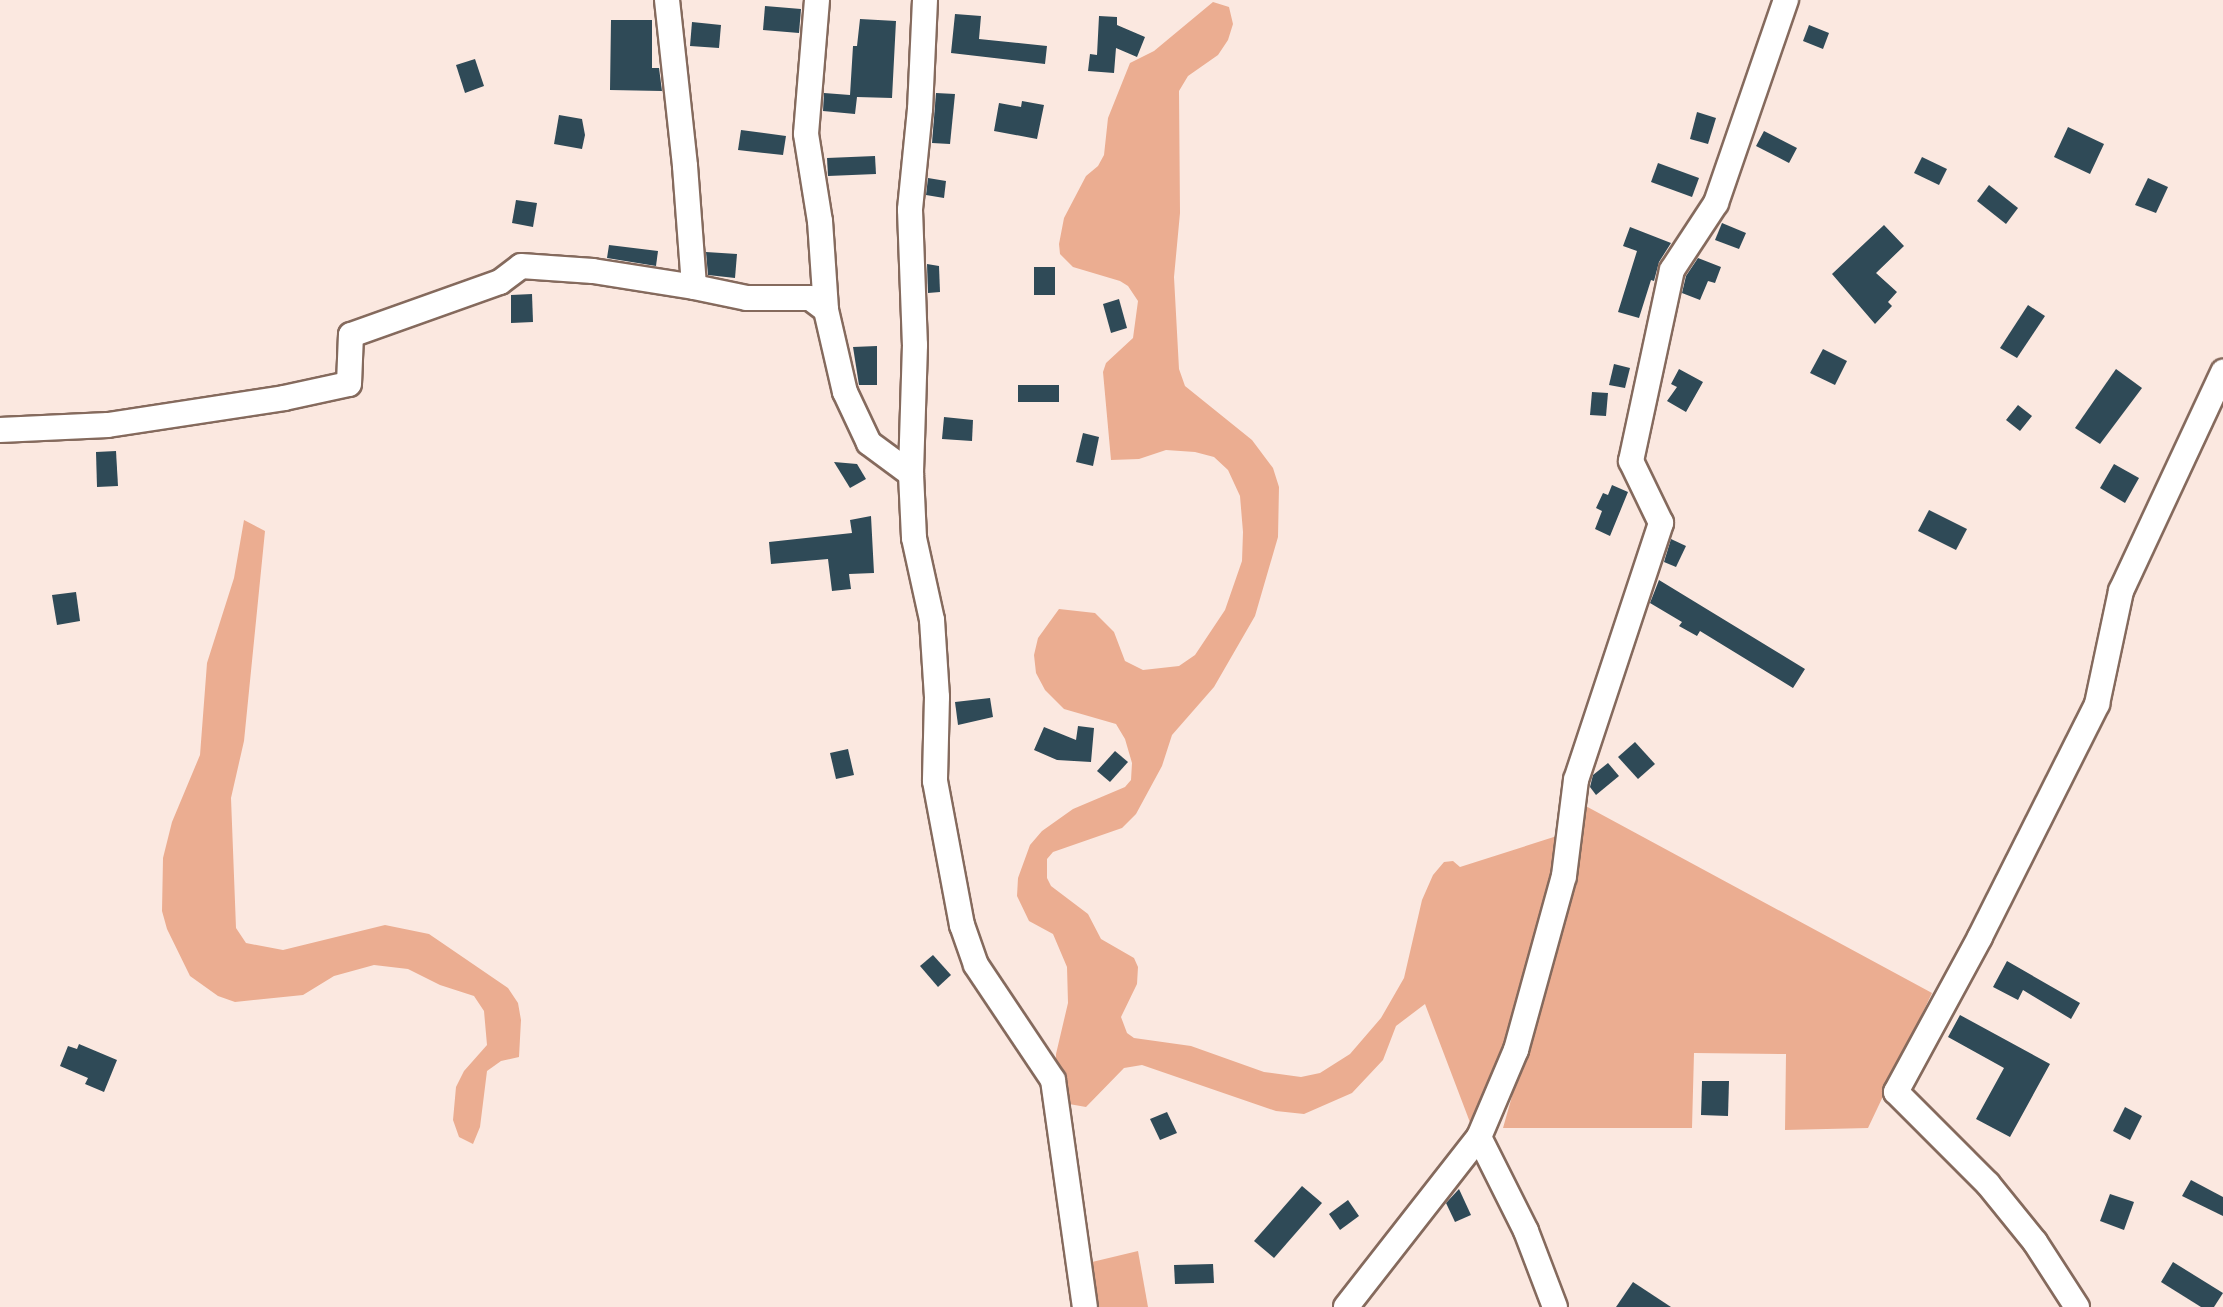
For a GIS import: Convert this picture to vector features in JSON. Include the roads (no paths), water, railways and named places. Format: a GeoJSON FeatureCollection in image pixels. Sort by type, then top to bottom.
{"type":"FeatureCollection","features":[{"type":"Feature","properties":{"kind":"street"},"geometry":{"type":"LineString","coordinates":[[667,0],[685,166],[694,288]]}},
{"type":"Feature","properties":{"kind":"street"},"geometry":{"type":"LineString","coordinates":[[817,0],[806,134],[820,220],[826,310],[845,392],[869,443],[911,474]]}},
{"type":"Feature","properties":{"kind":"street"},"geometry":{"type":"LineString","coordinates":[[925,0],[920,109],[910,210],[915,345],[911,474],[914,538],[932,620],[937,697],[934,781],[962,925],[976,965],[1053,1080],[1085,1307]]}},
{"type":"Feature","properties":{"kind":"street"},"geometry":{"type":"LineString","coordinates":[[1346,1307],[1479,1137],[1516,1050],[1564,876],[1576,780],[1661,523],[1631,461],[1653,348],[1672,270],[1716,203],[1786,0]]}},
{"type":"Feature","properties":{"kind":"street"},"geometry":{"type":"LineString","coordinates":[[0,430],[108,425],[284,398],[349,384],[351,335],[500,282],[520,266],[593,271],[747,298],[810,298],[826,310]]}},
{"type":"Feature","properties":{"kind":"street"},"geometry":{"type":"LineString","coordinates":[[2077,1307],[2035,1241],[1988,1184],[1896,1092],[1979,937],[2097,704],[2121,592],[2223,372]]}},
{"type":"Feature","properties":{"kind":"street"},"geometry":{"type":"LineString","coordinates":[[1479,1137],[1526,1231],[1555,1307]]}}]}
